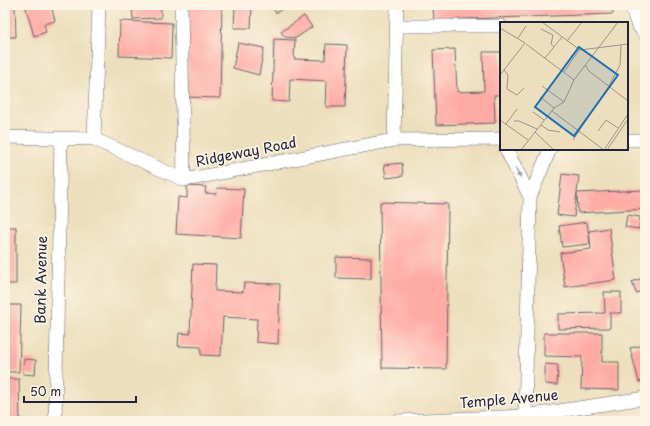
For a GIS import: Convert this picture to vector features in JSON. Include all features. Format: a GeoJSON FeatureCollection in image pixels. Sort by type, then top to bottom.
{"type":"FeatureCollection","features":[{"type":"Feature","properties":{"kind":"street"},"geometry":{"type":"LineString","coordinates":[[94,139],[98,5]]}},
{"type":"Feature","properties":{"kind":"street"},"geometry":{"type":"LineString","coordinates":[[181,5],[184,180]]}},
{"type":"Feature","properties":{"kind":"street"},"geometry":{"type":"LineString","coordinates":[[394,140],[397,5]]}},
{"type":"Feature","properties":{"kind":"street"},"geometry":{"type":"LineString","coordinates":[[631,5],[636,27]]}},
{"type":"Feature","properties":{"kind":"street"},"geometry":{"type":"LineString","coordinates":[[397,26],[500,26]]}},
{"type":"Feature","properties":{"kind":"street","name":"Ridgeway Road"},"geometry":{"type":"LineString","coordinates":[[5,137],[94,139],[184,180],[394,140],[500,139]]}},
{"type":"Feature","properties":{"kind":"street","name":"Bank Avenue"},"geometry":{"type":"LineString","coordinates":[[55,421],[61,139]]}},
{"type":"Feature","properties":{"kind":"street"},"geometry":{"type":"LineString","coordinates":[[628,140],[645,140]]}},
{"type":"Feature","properties":{"kind":"street"},"geometry":{"type":"LineString","coordinates":[[506,150],[530,197]]}},
{"type":"Feature","properties":{"kind":"street"},"geometry":{"type":"LineString","coordinates":[[525,419],[530,197],[550,150]]}},
{"type":"Feature","properties":{"kind":"street","name":"Temple Avenue"},"geometry":{"type":"LineString","coordinates":[[398,421],[525,419],[645,398]]}},
{"type":"Feature","properties":{"kind":"building"},"geometry":{"type":"Polygon","coordinates":[[[5,5],[15,5],[16,37],[5,37],[5,5]]]}},
{"type":"Feature","properties":{"kind":"building"},"geometry":{"type":"Polygon","coordinates":[[[25,5],[51,5],[55,21],[44,24],[46,32],[34,36],[25,5]]]}},
{"type":"Feature","properties":{"kind":"building"},"geometry":{"type":"Polygon","coordinates":[[[187,5],[222,5],[220,98],[186,97],[187,5]]]}},
{"type":"Feature","properties":{"kind":"building"},"geometry":{"type":"Polygon","coordinates":[[[235,5],[252,5],[251,28],[234,28],[235,5]]]}},
{"type":"Feature","properties":{"kind":"building"},"geometry":{"type":"Polygon","coordinates":[[[271,5],[288,5],[276,13],[271,5]]]}},
{"type":"Feature","properties":{"kind":"building"},"geometry":{"type":"Polygon","coordinates":[[[433,5],[613,5],[613,14],[434,20],[433,5]]]}},
{"type":"Feature","properties":{"kind":"building"},"geometry":{"type":"Polygon","coordinates":[[[161,7],[161,18],[133,19],[132,8],[161,7]]]}},
{"type":"Feature","properties":{"kind":"building"},"geometry":{"type":"Polygon","coordinates":[[[304,16],[312,27],[296,38],[285,37],[281,32],[304,16]]]}},
{"type":"Feature","properties":{"kind":"building"},"geometry":{"type":"Polygon","coordinates":[[[120,21],[172,23],[171,58],[119,56],[120,21]]]}},
{"type":"Feature","properties":{"kind":"building"},"geometry":{"type":"Polygon","coordinates":[[[274,39],[295,40],[294,59],[325,60],[326,44],[347,45],[345,107],[326,107],[327,81],[290,79],[289,102],[272,101],[274,39]]]}},
{"type":"Feature","properties":{"kind":"building"},"geometry":{"type":"Polygon","coordinates":[[[238,43],[264,48],[259,75],[233,68],[238,43]]]}},
{"type":"Feature","properties":{"kind":"building"},"geometry":{"type":"Polygon","coordinates":[[[455,49],[457,92],[484,91],[483,52],[500,52],[500,95],[494,95],[495,123],[436,125],[433,50],[455,49]]]}},
{"type":"Feature","properties":{"kind":"building"},"geometry":{"type":"Polygon","coordinates":[[[402,163],[403,176],[386,178],[384,165],[402,163]]]}},
{"type":"Feature","properties":{"kind":"building"},"geometry":{"type":"Polygon","coordinates":[[[562,174],[579,176],[574,217],[557,215],[562,174]]]}},
{"type":"Feature","properties":{"kind":"building"},"geometry":{"type":"Polygon","coordinates":[[[187,186],[206,187],[205,193],[216,194],[217,188],[244,189],[241,238],[176,234],[178,197],[187,198],[187,186]]]}},
{"type":"Feature","properties":{"kind":"building"},"geometry":{"type":"Polygon","coordinates":[[[644,190],[645,209],[578,213],[577,193],[644,190]]]}},
{"type":"Feature","properties":{"kind":"building"},"geometry":{"type":"Polygon","coordinates":[[[380,202],[448,204],[446,369],[382,368],[380,202]]]}},
{"type":"Feature","properties":{"kind":"building"},"geometry":{"type":"Polygon","coordinates":[[[627,215],[640,217],[639,229],[625,227],[627,215]]]}},
{"type":"Feature","properties":{"kind":"building"},"geometry":{"type":"Polygon","coordinates":[[[587,222],[590,244],[562,247],[559,226],[587,222]]]}},
{"type":"Feature","properties":{"kind":"building"},"geometry":{"type":"Polygon","coordinates":[[[5,227],[16,227],[16,284],[5,284],[5,227]]]}},
{"type":"Feature","properties":{"kind":"building"},"geometry":{"type":"Polygon","coordinates":[[[609,228],[616,280],[565,287],[560,253],[591,249],[589,231],[609,228]]]}},
{"type":"Feature","properties":{"kind":"building"},"geometry":{"type":"Polygon","coordinates":[[[336,257],[371,258],[371,279],[336,278],[336,257]]]}},
{"type":"Feature","properties":{"kind":"building"},"geometry":{"type":"Polygon","coordinates":[[[193,264],[216,265],[215,291],[243,292],[244,283],[280,284],[278,344],[256,342],[257,319],[223,317],[221,356],[201,355],[201,347],[178,346],[179,333],[190,334],[193,264]]]}},
{"type":"Feature","properties":{"kind":"building"},"geometry":{"type":"Polygon","coordinates":[[[645,277],[645,290],[636,293],[632,282],[645,277]]]}},
{"type":"Feature","properties":{"kind":"building"},"geometry":{"type":"Polygon","coordinates":[[[604,292],[621,292],[621,313],[610,313],[610,328],[558,329],[558,314],[605,313],[604,292]]]}},
{"type":"Feature","properties":{"kind":"building"},"geometry":{"type":"Polygon","coordinates":[[[5,305],[21,305],[19,372],[5,372],[5,305]]]}},
{"type":"Feature","properties":{"kind":"building"},"geometry":{"type":"Polygon","coordinates":[[[544,333],[602,333],[602,362],[619,362],[619,390],[581,389],[582,357],[544,356],[544,333]]]}},
{"type":"Feature","properties":{"kind":"building"},"geometry":{"type":"Polygon","coordinates":[[[645,345],[645,380],[639,382],[630,348],[645,345]]]}},
{"type":"Feature","properties":{"kind":"building"},"geometry":{"type":"Polygon","coordinates":[[[24,359],[36,360],[35,375],[23,374],[24,359]]]}},
{"type":"Feature","properties":{"kind":"building"},"geometry":{"type":"Polygon","coordinates":[[[545,364],[558,365],[557,385],[545,384],[545,364]]]}},
{"type":"Feature","properties":{"kind":"building"},"geometry":{"type":"Polygon","coordinates":[[[5,379],[19,379],[20,421],[5,421],[5,379]]]}}]}
